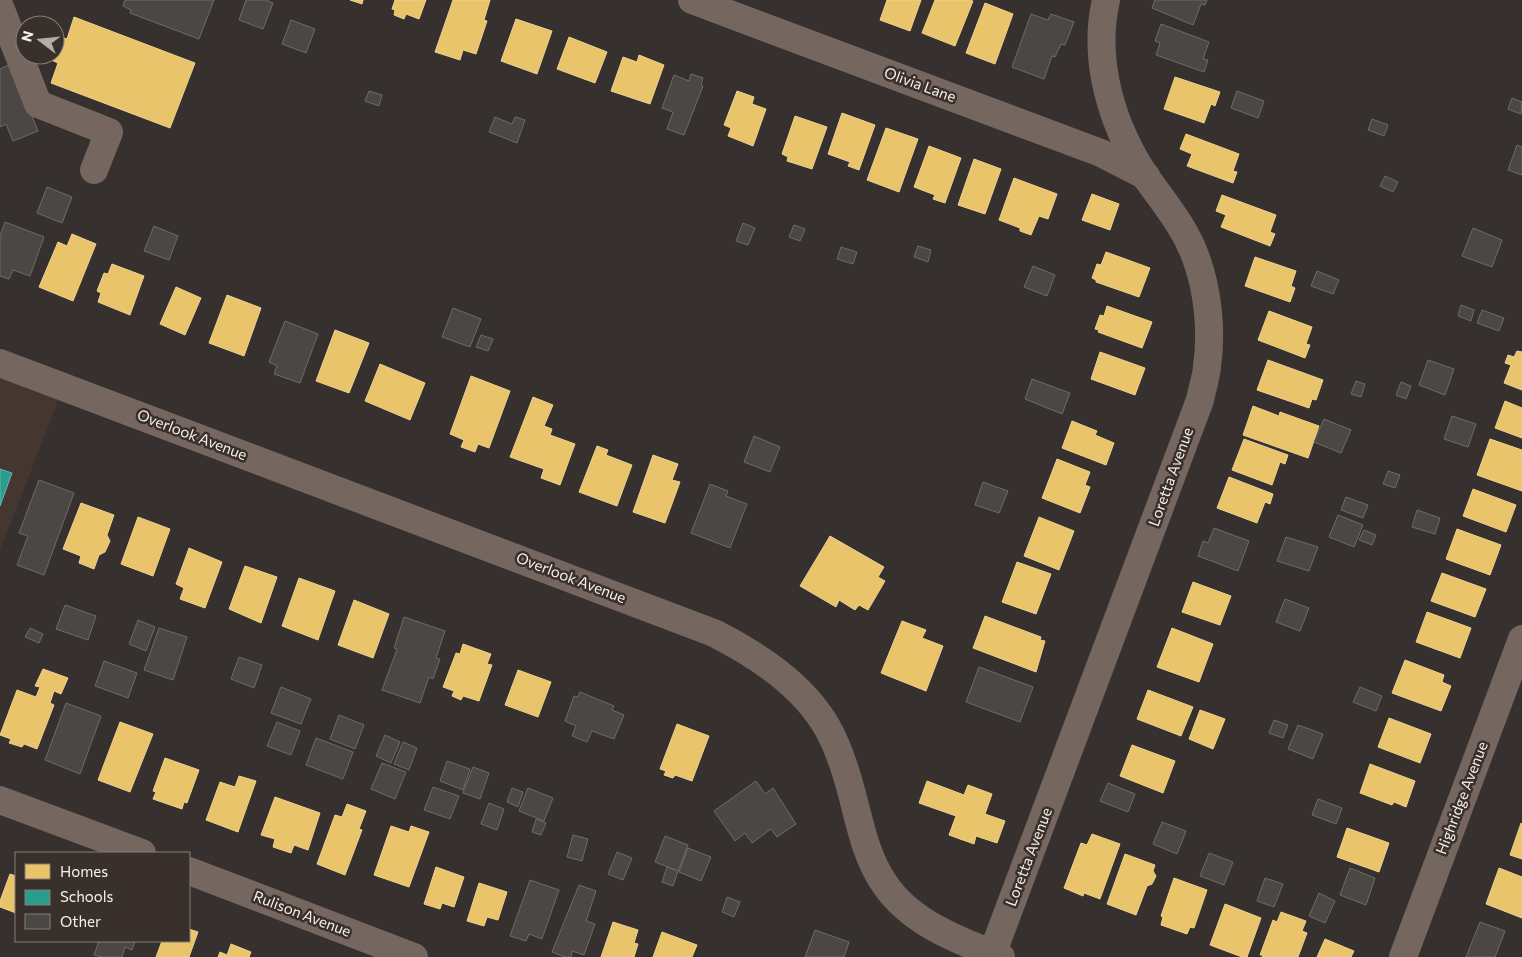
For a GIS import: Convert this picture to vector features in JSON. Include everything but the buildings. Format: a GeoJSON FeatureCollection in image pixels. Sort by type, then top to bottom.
{"type":"FeatureCollection","features":[{"type":"Feature","properties":{"kind":"street","name":"Olivia Lane"},"geometry":{"type":"LineString","coordinates":[[692,0],[1101,152],[1146,176]]}},
{"type":"Feature","properties":{"kind":"street","name":"Loretta Avenue"},"geometry":{"type":"LineString","coordinates":[[995,956],[1200,400],[1207,366],[1210,332],[1205,288],[1196,257],[1183,228],[1128,147],[1114,115],[1105,81],[1101,48],[1102,15],[1106,0]]}},
{"type":"Feature","properties":{"kind":"street"},"geometry":{"type":"LineString","coordinates":[[0,7],[38,104],[109,132],[94,170]]}},
{"type":"Feature","properties":{"kind":"street","name":"Overlook Avenue"},"geometry":{"type":"LineString","coordinates":[[0,363],[714,633],[746,650],[775,670],[809,702],[827,726],[842,759],[870,858],[884,884],[897,899],[917,916],[946,934],[995,956]]}},
{"type":"Feature","properties":{"kind":"street","name":"Highridge Avenue"},"geometry":{"type":"LineString","coordinates":[[1403,957],[1522,639]]}},
{"type":"Feature","properties":{"kind":"street"},"geometry":{"type":"LineString","coordinates":[[0,800],[139,852]]}},
{"type":"Feature","properties":{"kind":"street","name":"Rulison Avenue"},"geometry":{"type":"LineString","coordinates":[[190,871],[414,957]]}},
{"type":"Feature","properties":{"kind":"shaded area"},"geometry":{"type":"Polygon","coordinates":[[[0,363],[64,386],[0,550],[0,363]]]}}]}
